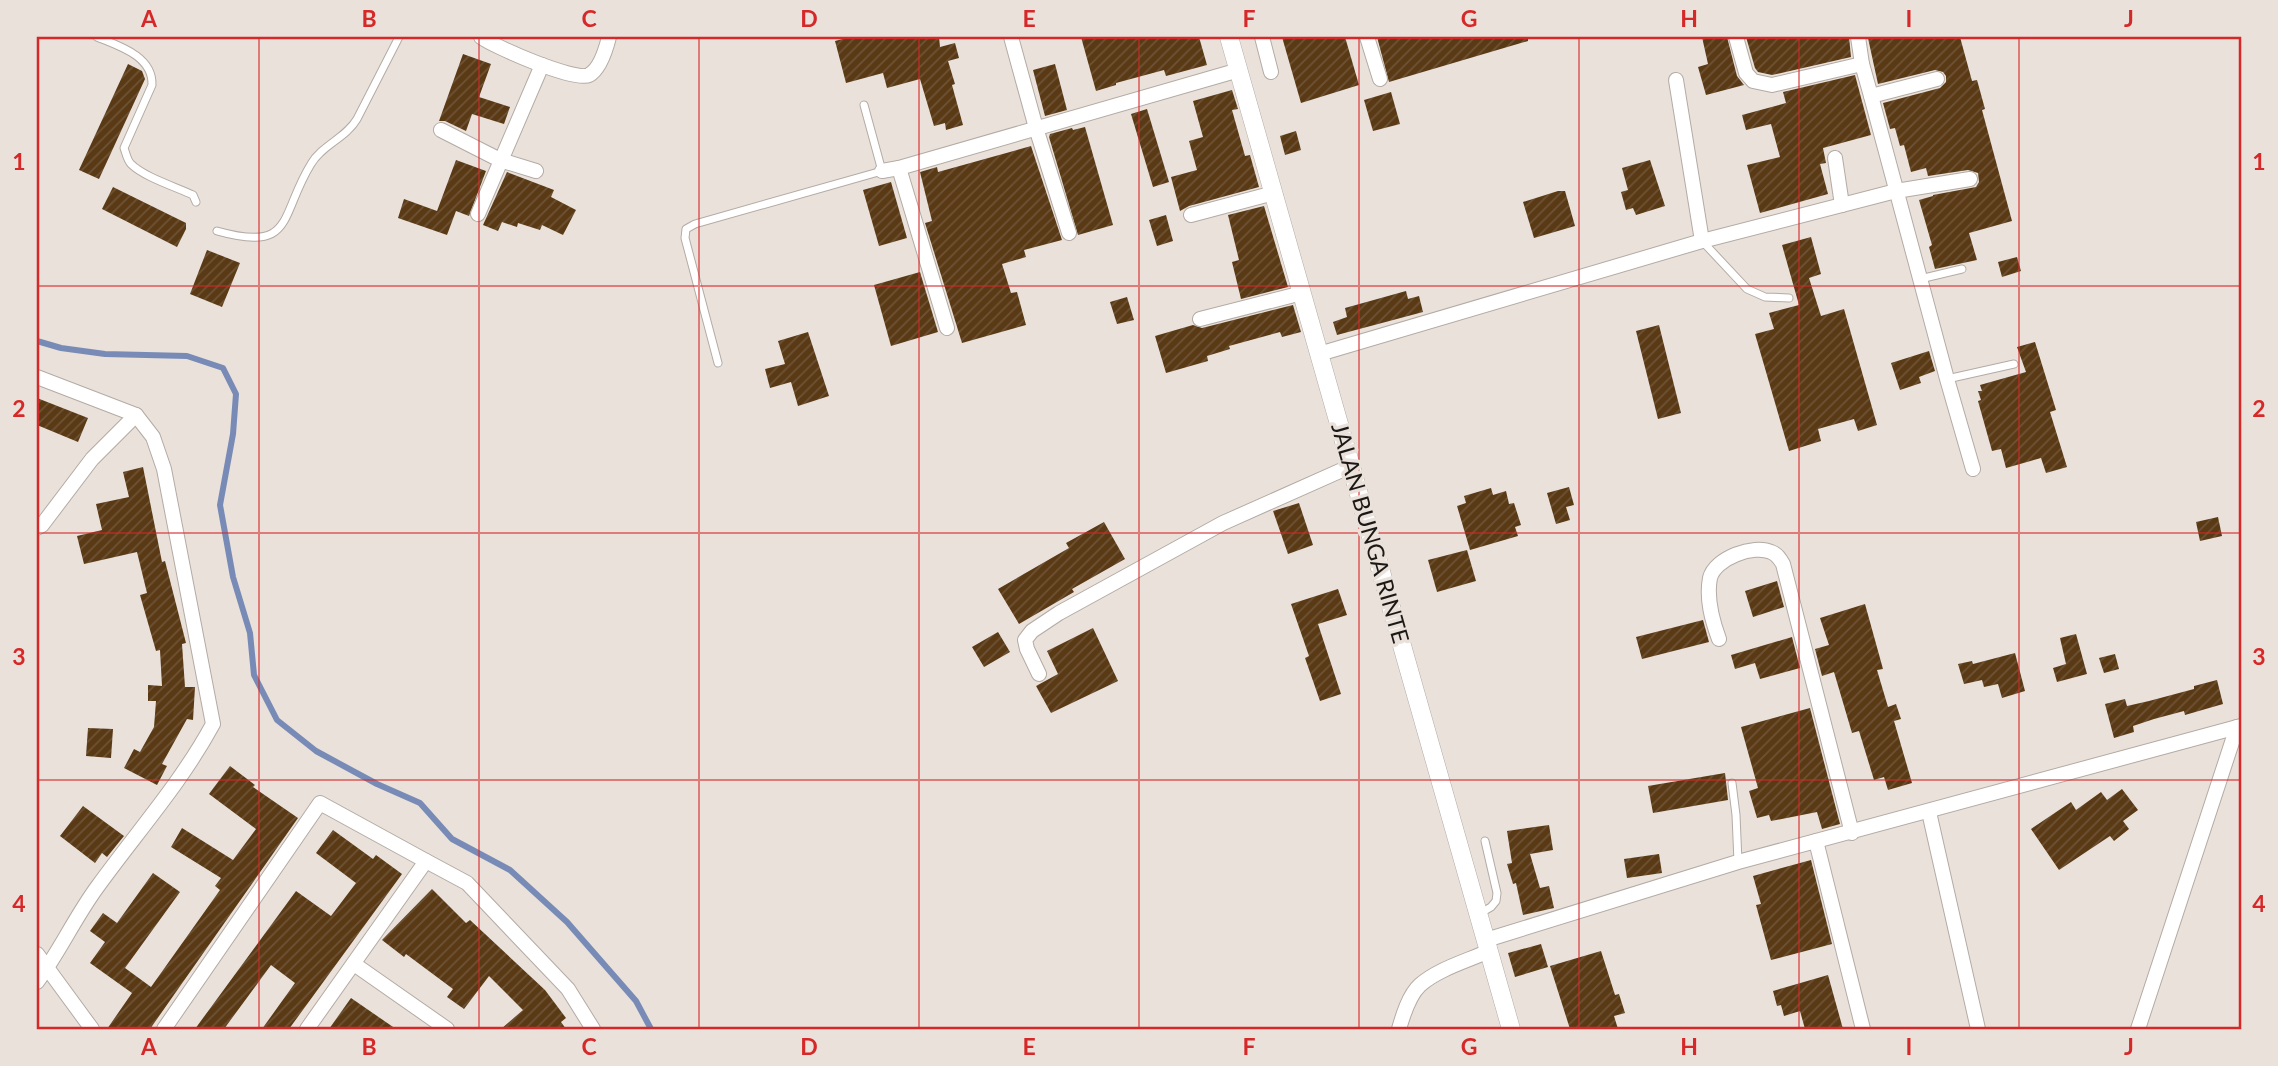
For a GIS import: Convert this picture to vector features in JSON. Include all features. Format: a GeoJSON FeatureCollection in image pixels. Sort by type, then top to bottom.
{"type":"FeatureCollection","features":[{"type":"Feature","properties":{"kind":"street"},"geometry":{"type":"LineString","coordinates":[[481,37],[542,65],[576,77],[587,76],[595,70],[609,37]]}},
{"type":"Feature","properties":{"kind":"street"},"geometry":{"type":"LineString","coordinates":[[1012,37],[1036,128],[1069,233]]}},
{"type":"Feature","properties":{"kind":"street","name":"JALAN BUNGA RINTE"},"geometry":{"type":"LineString","coordinates":[[1230,37],[1511,1029]]}},
{"type":"Feature","properties":{"kind":"street"},"geometry":{"type":"LineString","coordinates":[[1262,37],[1271,72]]}},
{"type":"Feature","properties":{"kind":"street"},"geometry":{"type":"LineString","coordinates":[[1367,37],[1380,79]]}},
{"type":"Feature","properties":{"kind":"street"},"geometry":{"type":"LineString","coordinates":[[1736,37],[1746,74],[1753,80],[1772,85],[1862,64]]}},
{"type":"Feature","properties":{"kind":"street"},"geometry":{"type":"LineString","coordinates":[[1858,37],[1862,64],[1973,469]]}},
{"type":"Feature","properties":{"kind":"street"},"geometry":{"type":"LineString","coordinates":[[478,214],[542,65]]}},
{"type":"Feature","properties":{"kind":"street"},"geometry":{"type":"LineString","coordinates":[[882,171],[1239,70]]}},
{"type":"Feature","properties":{"kind":"street"},"geometry":{"type":"LineString","coordinates":[[1871,96],[1937,79]]}},
{"type":"Feature","properties":{"kind":"street"},"geometry":{"type":"LineString","coordinates":[[1676,80],[1702,241]]}},
{"type":"Feature","properties":{"kind":"street"},"geometry":{"type":"LineString","coordinates":[[441,130],[500,160],[536,172]]}},
{"type":"Feature","properties":{"kind":"street"},"geometry":{"type":"LineString","coordinates":[[1835,158],[1842,205]]}},
{"type":"Feature","properties":{"kind":"street"},"geometry":{"type":"LineString","coordinates":[[899,168],[947,328]]}},
{"type":"Feature","properties":{"kind":"street"},"geometry":{"type":"LineString","coordinates":[[1320,354],[1702,241],[1896,191],[1970,179]]}},
{"type":"Feature","properties":{"kind":"street"},"geometry":{"type":"LineString","coordinates":[[1191,215],[1274,192]]}},
{"type":"Feature","properties":{"kind":"street"},"geometry":{"type":"LineString","coordinates":[[1200,319],[1302,293]]}},
{"type":"Feature","properties":{"kind":"street"},"geometry":{"type":"LineString","coordinates":[[37,377],[136,415],[153,437],[160,452],[213,724],[196,756],[170,794],[97,887],[37,982]]}},
{"type":"Feature","properties":{"kind":"street"},"geometry":{"type":"LineString","coordinates":[[37,528],[92,459],[136,415]]}},
{"type":"Feature","properties":{"kind":"street"},"geometry":{"type":"LineString","coordinates":[[1039,674],[1025,639],[1032,631],[1059,613],[1223,523],[1351,466]]}},
{"type":"Feature","properties":{"kind":"street"},"geometry":{"type":"LineString","coordinates":[[1718,639],[1710,614],[1710,579],[1714,569],[1722,561],[1735,555],[1759,550],[1770,551],[1778,556],[1783,564],[1852,833]]}},
{"type":"Feature","properties":{"kind":"street"},"geometry":{"type":"LineString","coordinates":[[1399,1029],[1410,1000],[1419,986],[1487,945],[1738,862],[2239,727]]}},
{"type":"Feature","properties":{"kind":"street"},"geometry":{"type":"LineString","coordinates":[[2138,1029],[2239,727]]}},
{"type":"Feature","properties":{"kind":"street"},"geometry":{"type":"LineString","coordinates":[[164,1029],[320,803],[467,883],[568,989],[593,1029]]}},
{"type":"Feature","properties":{"kind":"street"},"geometry":{"type":"LineString","coordinates":[[1929,812],[1978,1029]]}},
{"type":"Feature","properties":{"kind":"street"},"geometry":{"type":"LineString","coordinates":[[1816,841],[1863,1029]]}},
{"type":"Feature","properties":{"kind":"street"},"geometry":{"type":"LineString","coordinates":[[307,1029],[426,861]]}},
{"type":"Feature","properties":{"kind":"street"},"geometry":{"type":"LineString","coordinates":[[37,954],[92,1029]]}},
{"type":"Feature","properties":{"kind":"street"},"geometry":{"type":"LineString","coordinates":[[354,964],[447,1029]]}},
{"type":"Feature","properties":{"kind":"lane"},"geometry":{"type":"LineString","coordinates":[[97,37],[138,55],[152,79],[152,85],[124,148],[127,157],[142,171],[193,195],[197,202]]}},
{"type":"Feature","properties":{"kind":"lane"},"geometry":{"type":"LineString","coordinates":[[217,231],[258,239],[272,234],[281,226],[311,164],[319,154],[351,130],[358,119],[399,37]]}},
{"type":"Feature","properties":{"kind":"lane"},"geometry":{"type":"LineString","coordinates":[[718,363],[685,239],[686,229],[695,223],[882,171],[864,105]]}},
{"type":"Feature","properties":{"kind":"lane"},"geometry":{"type":"LineString","coordinates":[[1702,241],[1747,289],[1765,297],[1789,298]]}},
{"type":"Feature","properties":{"kind":"lane"},"geometry":{"type":"LineString","coordinates":[[1920,279],[1962,268]]}},
{"type":"Feature","properties":{"kind":"lane"},"geometry":{"type":"LineString","coordinates":[[1947,379],[2014,364]]}},
{"type":"Feature","properties":{"kind":"lane"},"geometry":{"type":"LineString","coordinates":[[1732,783],[1738,862]]}},
{"type":"Feature","properties":{"kind":"lane"},"geometry":{"type":"LineString","coordinates":[[1478,915],[1496,901],[1485,841]]}},
{"type":"Feature","properties":{"kind":"building"},"geometry":{"type":"Polygon","coordinates":[[[850,37],[939,37],[940,47],[955,43],[959,58],[948,61],[963,125],[946,130],[945,123],[934,126],[920,79],[887,88],[883,73],[846,83],[835,41],[850,37]]]}},
{"type":"Feature","properties":{"kind":"building"},"geometry":{"type":"Polygon","coordinates":[[[1081,37],[1199,37],[1207,65],[1166,76],[1164,70],[1096,91],[1081,37]]]}},
{"type":"Feature","properties":{"kind":"building"},"geometry":{"type":"Polygon","coordinates":[[[1282,37],[1345,37],[1359,85],[1301,103],[1282,37]]]}},
{"type":"Feature","properties":{"kind":"building"},"geometry":{"type":"Polygon","coordinates":[[[1377,37],[1528,37],[1528,41],[1389,82],[1377,37]]]}},
{"type":"Feature","properties":{"kind":"building"},"geometry":{"type":"Polygon","coordinates":[[[1702,37],[1727,37],[1737,76],[1744,85],[1706,95],[1698,67],[1708,64],[1702,37]]]}},
{"type":"Feature","properties":{"kind":"building"},"geometry":{"type":"Polygon","coordinates":[[[1746,37],[1849,37],[1851,57],[1772,75],[1758,72],[1755,68],[1746,37]]]}},
{"type":"Feature","properties":{"kind":"building"},"geometry":{"type":"Polygon","coordinates":[[[1960,37],[1972,81],[1977,80],[1985,109],[1982,110],[2012,221],[1969,233],[1977,260],[1935,269],[1929,247],[1932,245],[1919,200],[1976,187],[1979,182],[1978,173],[1968,170],[1928,176],[1926,168],[1911,172],[1904,145],[1900,146],[1895,128],[1890,129],[1883,103],[1940,88],[1946,82],[1946,76],[1935,70],[1878,84],[1868,38],[1960,37]]]}},
{"type":"Feature","properties":{"kind":"building"},"geometry":{"type":"Polygon","coordinates":[[[463,54],[491,64],[479,97],[510,107],[504,124],[472,114],[466,131],[439,121],[463,54]]]}},
{"type":"Feature","properties":{"kind":"building"},"geometry":{"type":"Polygon","coordinates":[[[128,64],[142,71],[145,79],[99,179],[79,170],[128,64]]]}},
{"type":"Feature","properties":{"kind":"building"},"geometry":{"type":"Polygon","coordinates":[[[1055,64],[1067,110],[1045,116],[1033,70],[1055,64]]]}},
{"type":"Feature","properties":{"kind":"building"},"geometry":{"type":"Polygon","coordinates":[[[1855,75],[1871,135],[1823,148],[1826,163],[1820,164],[1828,194],[1760,213],[1747,165],[1780,157],[1771,124],[1746,130],[1742,115],[1786,103],[1783,92],[1855,75]]]}},
{"type":"Feature","properties":{"kind":"building"},"geometry":{"type":"Polygon","coordinates":[[[1232,90],[1238,109],[1232,110],[1245,156],[1250,155],[1259,187],[1189,206],[1180,211],[1171,177],[1197,170],[1189,141],[1203,137],[1193,101],[1232,90]]]}},
{"type":"Feature","properties":{"kind":"building"},"geometry":{"type":"Polygon","coordinates":[[[1391,92],[1400,124],[1373,131],[1364,100],[1391,92]]]}},
{"type":"Feature","properties":{"kind":"building"},"geometry":{"type":"Polygon","coordinates":[[[1147,109],[1169,182],[1153,187],[1131,114],[1147,109]]]}},
{"type":"Feature","properties":{"kind":"building"},"geometry":{"type":"Polygon","coordinates":[[[1085,127],[1113,225],[1078,235],[1049,137],[1050,134],[1085,127]]]}},
{"type":"Feature","properties":{"kind":"building"},"geometry":{"type":"Polygon","coordinates":[[[1296,131],[1301,150],[1285,155],[1280,136],[1296,131]]]}},
{"type":"Feature","properties":{"kind":"building"},"geometry":{"type":"Polygon","coordinates":[[[1031,146],[1062,240],[1024,250],[1026,257],[1002,264],[1011,293],[1017,292],[1026,325],[962,343],[925,223],[932,221],[920,172],[937,167],[938,172],[1031,146]]]}},
{"type":"Feature","properties":{"kind":"building"},"geometry":{"type":"Polygon","coordinates":[[[456,160],[486,171],[469,216],[456,211],[447,235],[398,218],[404,199],[437,211],[456,160]]]}},
{"type":"Feature","properties":{"kind":"building"},"geometry":{"type":"Polygon","coordinates":[[[1650,160],[1665,206],[1636,215],[1633,208],[1626,210],[1621,192],[1628,190],[1622,168],[1650,160]]]}},
{"type":"Feature","properties":{"kind":"building"},"geometry":{"type":"Polygon","coordinates":[[[507,172],[554,190],[551,197],[576,210],[563,235],[542,225],[540,230],[518,223],[517,227],[502,222],[498,231],[483,225],[507,172]]]}},
{"type":"Feature","properties":{"kind":"building"},"geometry":{"type":"Polygon","coordinates":[[[891,182],[907,238],[879,246],[863,190],[891,182]]]}},
{"type":"Feature","properties":{"kind":"building"},"geometry":{"type":"Polygon","coordinates":[[[113,187],[186,223],[186,229],[177,247],[102,209],[113,187]]]}},
{"type":"Feature","properties":{"kind":"building"},"geometry":{"type":"Polygon","coordinates":[[[1565,191],[1575,226],[1534,238],[1523,202],[1565,191]]]}},
{"type":"Feature","properties":{"kind":"building"},"geometry":{"type":"Polygon","coordinates":[[[1264,206],[1288,287],[1241,299],[1232,262],[1239,260],[1228,215],[1264,206]]]}},
{"type":"Feature","properties":{"kind":"building"},"geometry":{"type":"Polygon","coordinates":[[[1166,215],[1173,241],[1157,246],[1149,220],[1166,215]]]}},
{"type":"Feature","properties":{"kind":"building"},"geometry":{"type":"Polygon","coordinates":[[[1811,237],[1821,274],[1809,278],[1821,316],[1844,309],[1877,425],[1858,431],[1854,419],[1818,429],[1821,441],[1789,451],[1755,334],[1774,329],[1769,313],[1799,305],[1782,245],[1811,237]]]}},
{"type":"Feature","properties":{"kind":"building"},"geometry":{"type":"Polygon","coordinates":[[[207,250],[240,263],[222,307],[190,294],[207,250]]]}},
{"type":"Feature","properties":{"kind":"building"},"geometry":{"type":"Polygon","coordinates":[[[2017,257],[2021,271],[2002,277],[1998,262],[2017,257]]]}},
{"type":"Feature","properties":{"kind":"building"},"geometry":{"type":"Polygon","coordinates":[[[920,272],[938,332],[891,346],[874,285],[920,272]]]}},
{"type":"Feature","properties":{"kind":"building"},"geometry":{"type":"Polygon","coordinates":[[[1406,291],[1408,299],[1419,296],[1423,312],[1337,335],[1333,322],[1347,317],[1345,308],[1406,291]]]}},
{"type":"Feature","properties":{"kind":"building"},"geometry":{"type":"Polygon","coordinates":[[[1127,297],[1134,320],[1117,324],[1110,302],[1127,297]]]}},
{"type":"Feature","properties":{"kind":"building"},"geometry":{"type":"Polygon","coordinates":[[[1293,305],[1301,332],[1282,337],[1280,332],[1229,346],[1230,349],[1207,356],[1208,361],[1166,373],[1155,336],[1193,325],[1202,328],[1293,305]]]}},
{"type":"Feature","properties":{"kind":"building"},"geometry":{"type":"Polygon","coordinates":[[[1659,325],[1681,413],[1658,419],[1636,331],[1659,325]]]}},
{"type":"Feature","properties":{"kind":"building"},"geometry":{"type":"Polygon","coordinates":[[[808,332],[829,396],[798,406],[791,382],[770,388],[765,369],[785,364],[778,341],[808,332]]]}},
{"type":"Feature","properties":{"kind":"building"},"geometry":{"type":"Polygon","coordinates":[[[2035,342],[2056,410],[2050,412],[2067,467],[2046,473],[2041,458],[2006,468],[2001,449],[1992,451],[1978,401],[1981,400],[1978,391],[1982,391],[1980,385],[2026,372],[2017,347],[2035,342]]]}},
{"type":"Feature","properties":{"kind":"building"},"geometry":{"type":"Polygon","coordinates":[[[1929,351],[1935,371],[1919,377],[1921,383],[1900,390],[1891,363],[1929,351]]]}},
{"type":"Feature","properties":{"kind":"building"},"geometry":{"type":"Polygon","coordinates":[[[37,398],[88,418],[78,442],[37,425],[37,398]]]}},
{"type":"Feature","properties":{"kind":"building"},"geometry":{"type":"Polygon","coordinates":[[[143,467],[162,562],[165,561],[186,643],[182,644],[185,687],[195,687],[193,720],[187,719],[162,764],[167,766],[157,785],[124,768],[134,749],[140,752],[154,727],[156,701],[148,701],[148,685],[162,686],[160,650],[156,651],[140,595],[147,593],[137,552],[84,564],[77,536],[102,530],[96,504],[129,497],[123,472],[143,467]]]}},
{"type":"Feature","properties":{"kind":"building"},"geometry":{"type":"Polygon","coordinates":[[[1569,487],[1574,505],[1566,507],[1570,520],[1556,524],[1547,493],[1569,487]]]}},
{"type":"Feature","properties":{"kind":"building"},"geometry":{"type":"Polygon","coordinates":[[[1491,488],[1493,495],[1506,491],[1509,504],[1514,503],[1521,525],[1515,527],[1518,536],[1470,550],[1457,506],[1466,503],[1464,496],[1491,488]]]}},
{"type":"Feature","properties":{"kind":"building"},"geometry":{"type":"Polygon","coordinates":[[[1299,503],[1313,545],[1288,554],[1273,511],[1299,503]]]}},
{"type":"Feature","properties":{"kind":"building"},"geometry":{"type":"Polygon","coordinates":[[[2218,517],[2222,536],[2200,541],[2196,522],[2218,517]]]}},
{"type":"Feature","properties":{"kind":"building"},"geometry":{"type":"Polygon","coordinates":[[[1104,522],[1125,559],[1072,589],[1074,592],[1019,624],[998,589],[1069,548],[1066,543],[1104,522]]]}},
{"type":"Feature","properties":{"kind":"building"},"geometry":{"type":"Polygon","coordinates":[[[1467,550],[1476,581],[1437,592],[1428,560],[1467,550]]]}},
{"type":"Feature","properties":{"kind":"building"},"geometry":{"type":"Polygon","coordinates":[[[1777,581],[1784,607],[1753,617],[1745,591],[1777,581]]]}},
{"type":"Feature","properties":{"kind":"building"},"geometry":{"type":"Polygon","coordinates":[[[1338,589],[1347,615],[1318,624],[1341,694],[1320,701],[1305,658],[1309,656],[1291,604],[1338,589]]]}},
{"type":"Feature","properties":{"kind":"building"},"geometry":{"type":"Polygon","coordinates":[[[1865,604],[1883,669],[1877,670],[1888,707],[1896,704],[1901,719],[1894,721],[1912,783],[1888,790],[1884,777],[1874,780],[1859,731],[1852,733],[1834,672],[1822,676],[1815,649],[1829,645],[1820,618],[1865,604]]]}},
{"type":"Feature","properties":{"kind":"building"},"geometry":{"type":"Polygon","coordinates":[[[1703,620],[1709,642],[1642,659],[1636,637],[1703,620]]]}},
{"type":"Feature","properties":{"kind":"building"},"geometry":{"type":"Polygon","coordinates":[[[1093,628],[1118,681],[1051,713],[1036,686],[1058,674],[1047,651],[1093,628]]]}},
{"type":"Feature","properties":{"kind":"building"},"geometry":{"type":"Polygon","coordinates":[[[998,632],[1010,652],[984,667],[972,647],[998,632]]]}},
{"type":"Feature","properties":{"kind":"building"},"geometry":{"type":"Polygon","coordinates":[[[2076,634],[2087,674],[2057,682],[2053,668],[2066,664],[2060,638],[2076,634]]]}},
{"type":"Feature","properties":{"kind":"building"},"geometry":{"type":"Polygon","coordinates":[[[1792,637],[1800,668],[1760,679],[1755,663],[1735,669],[1731,655],[1792,637]]]}},
{"type":"Feature","properties":{"kind":"building"},"geometry":{"type":"Polygon","coordinates":[[[2015,653],[2025,691],[2002,698],[1998,684],[1984,687],[1982,680],[1964,684],[1958,664],[1972,661],[1973,664],[2015,653]]]}},
{"type":"Feature","properties":{"kind":"building"},"geometry":{"type":"Polygon","coordinates":[[[2115,654],[2119,669],[2104,673],[2099,658],[2115,654]]]}},
{"type":"Feature","properties":{"kind":"building"},"geometry":{"type":"Polygon","coordinates":[[[2217,680],[2223,704],[2185,715],[2184,711],[2154,719],[2133,726],[2134,732],[2114,738],[2105,704],[2125,699],[2127,706],[2194,689],[2194,686],[2217,680]]]}},
{"type":"Feature","properties":{"kind":"building"},"geometry":{"type":"Polygon","coordinates":[[[1810,708],[1840,824],[1822,829],[1817,812],[1771,821],[1769,815],[1757,818],[1749,791],[1758,788],[1741,727],[1810,708]]]}},
{"type":"Feature","properties":{"kind":"building"},"geometry":{"type":"Polygon","coordinates":[[[88,728],[113,729],[111,758],[86,756],[88,728]]]}},
{"type":"Feature","properties":{"kind":"building"},"geometry":{"type":"Polygon","coordinates":[[[230,766],[255,785],[253,787],[298,818],[150,1029],[107,1029],[132,993],[90,963],[105,942],[90,931],[103,913],[117,923],[153,873],[180,892],[125,968],[151,987],[220,890],[215,886],[221,878],[171,847],[182,828],[233,860],[256,829],[209,794],[230,766]]]}},
{"type":"Feature","properties":{"kind":"building"},"geometry":{"type":"Polygon","coordinates":[[[1725,773],[1728,800],[1653,813],[1648,786],[1725,773]]]}},
{"type":"Feature","properties":{"kind":"building"},"geometry":{"type":"Polygon","coordinates":[[[2122,789],[2138,810],[2123,821],[2129,829],[2114,841],[2110,836],[2059,870],[2031,829],[2071,802],[2076,810],[2101,792],[2107,800],[2122,789]]]}},
{"type":"Feature","properties":{"kind":"building"},"geometry":{"type":"Polygon","coordinates":[[[83,806],[124,836],[107,857],[102,853],[95,863],[60,836],[83,806]]]}},
{"type":"Feature","properties":{"kind":"building"},"geometry":{"type":"Polygon","coordinates":[[[1549,825],[1553,850],[1530,854],[1540,888],[1549,886],[1554,908],[1523,915],[1516,883],[1513,884],[1507,864],[1512,863],[1507,831],[1549,825]]]}},
{"type":"Feature","properties":{"kind":"building"},"geometry":{"type":"Polygon","coordinates":[[[333,830],[373,859],[376,855],[402,874],[289,1029],[262,1029],[295,983],[271,965],[224,1029],[195,1029],[296,891],[331,916],[356,883],[316,853],[333,830]]]}},
{"type":"Feature","properties":{"kind":"building"},"geometry":{"type":"Polygon","coordinates":[[[1659,854],[1662,873],[1627,878],[1624,859],[1659,854]]]}},
{"type":"Feature","properties":{"kind":"building"},"geometry":{"type":"Polygon","coordinates":[[[1811,860],[1832,944],[1771,960],[1756,905],[1761,904],[1753,876],[1811,860]]]}},
{"type":"Feature","properties":{"kind":"building"},"geometry":{"type":"Polygon","coordinates":[[[432,889],[466,923],[470,920],[545,990],[566,1018],[561,1022],[566,1029],[501,1029],[523,1010],[489,976],[464,1009],[447,997],[453,989],[406,954],[404,957],[382,940],[432,889]]]}},
{"type":"Feature","properties":{"kind":"building"},"geometry":{"type":"Polygon","coordinates":[[[1541,944],[1548,967],[1515,977],[1508,953],[1541,944]]]}},
{"type":"Feature","properties":{"kind":"building"},"geometry":{"type":"Polygon","coordinates":[[[1601,951],[1615,995],[1619,994],[1625,1013],[1614,1016],[1618,1029],[1570,1029],[1550,966],[1601,951]]]}},
{"type":"Feature","properties":{"kind":"building"},"geometry":{"type":"Polygon","coordinates":[[[1828,975],[1843,1029],[1805,1029],[1800,1011],[1784,1016],[1781,1005],[1777,1006],[1773,991],[1828,975]]]}},
{"type":"Feature","properties":{"kind":"building"},"geometry":{"type":"Polygon","coordinates":[[[351,998],[396,1029],[329,1029],[351,998]]]}},
{"type":"Feature","properties":{"kind":"waterway"},"geometry":{"type":"LineString","coordinates":[[37,341],[61,348],[105,354],[187,356],[223,368],[236,394],[233,434],[220,505],[233,577],[250,633],[254,675],[277,720],[316,751],[377,784],[420,803],[452,839],[510,870],[567,922],[636,1001],[651,1029]]}}]}
